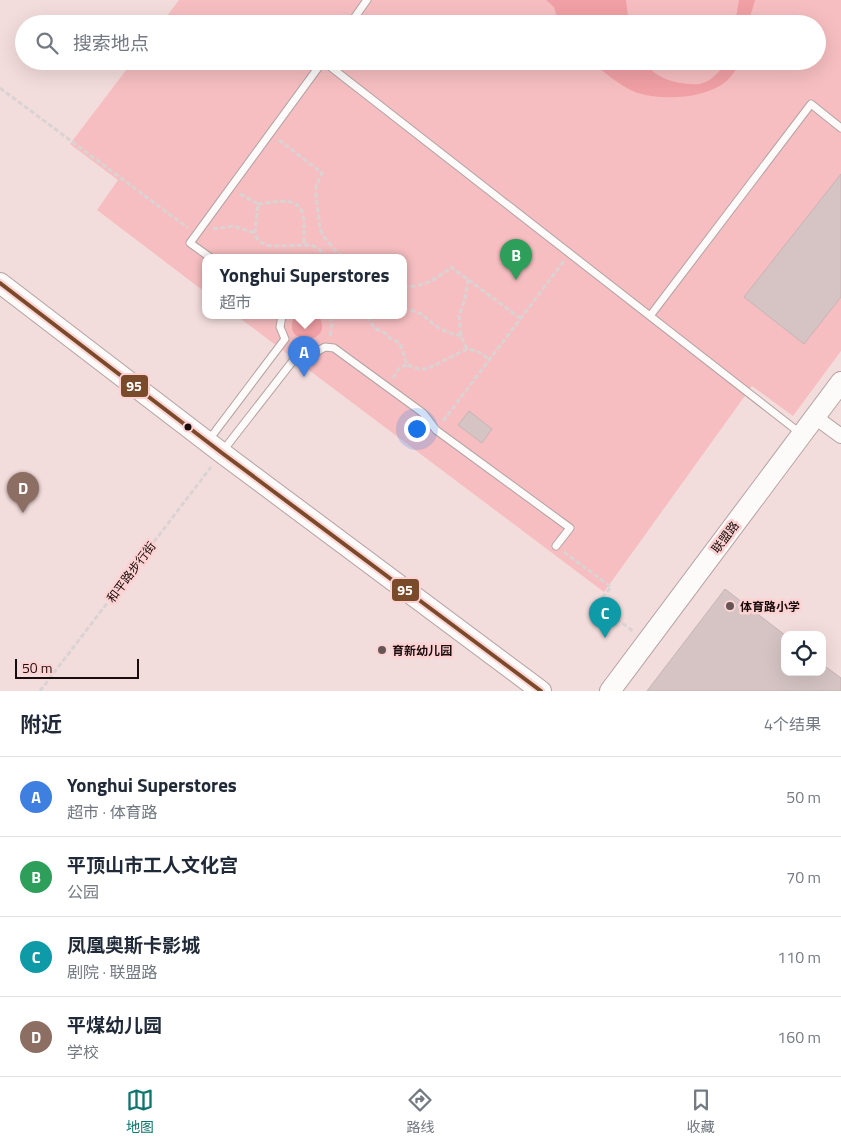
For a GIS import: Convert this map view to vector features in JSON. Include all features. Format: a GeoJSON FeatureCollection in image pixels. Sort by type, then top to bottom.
{"type":"FeatureCollection","features":[{"type":"Feature","properties":{"kind":"street"},"geometry":{"type":"LineString","coordinates":[[0,283],[541,691]]}},
{"type":"Feature","properties":{"kind":"street","name":"联盟路"},"geometry":{"type":"LineString","coordinates":[[610,691],[841,382]]}},
{"type":"Feature","properties":{"kind":"street"},"geometry":{"type":"LineString","coordinates":[[815,416],[841,436]]}},
{"type":"Feature","properties":{"kind":"lane"},"geometry":{"type":"LineString","coordinates":[[357,15],[368,0]]}},
{"type":"Feature","properties":{"kind":"lane"},"geometry":{"type":"LineString","coordinates":[[205,254],[190,243],[317,70]]}},
{"type":"Feature","properties":{"kind":"lane"},"geometry":{"type":"LineString","coordinates":[[336,70],[802,434]]}},
{"type":"Feature","properties":{"kind":"lane"},"geometry":{"type":"LineString","coordinates":[[650,316],[811,104],[841,128]]}},
{"type":"Feature","properties":{"kind":"lane"},"geometry":{"type":"LineString","coordinates":[[215,447],[285,339],[280,327],[281,319]]}},
{"type":"Feature","properties":{"kind":"lane"},"geometry":{"type":"LineString","coordinates":[[215,447],[299,353],[313,354],[325,347],[334,348],[423,413],[436,430],[570,528],[556,546]]}},
{"type":"Feature","properties":{"kind":"path"},"geometry":{"type":"LineString","coordinates":[[0,88],[198,232],[234,226],[255,233]]}},
{"type":"Feature","properties":{"kind":"path"},"geometry":{"type":"LineString","coordinates":[[270,134],[322,173],[316,186],[320,228],[323,236],[339,254]]}},
{"type":"Feature","properties":{"kind":"path"},"geometry":{"type":"LineString","coordinates":[[230,189],[258,204],[287,200],[294,202],[299,206],[304,218],[304,244]]}},
{"type":"Feature","properties":{"kind":"path"},"geometry":{"type":"LineString","coordinates":[[258,204],[255,233],[258,240],[268,246],[311,245],[318,248],[323,254]]}},
{"type":"Feature","properties":{"kind":"path"},"geometry":{"type":"LineString","coordinates":[[436,430],[570,253]]}},
{"type":"Feature","properties":{"kind":"path"},"geometry":{"type":"LineString","coordinates":[[407,287],[431,282],[451,267],[520,318]]}},
{"type":"Feature","properties":{"kind":"path"},"geometry":{"type":"LineString","coordinates":[[467,349],[461,336],[460,316],[468,280]]}},
{"type":"Feature","properties":{"kind":"path"},"geometry":{"type":"LineString","coordinates":[[407,310],[420,312],[436,326],[448,333],[461,336]]}},
{"type":"Feature","properties":{"kind":"path"},"geometry":{"type":"LineString","coordinates":[[331,319],[330,343],[334,348]]}},
{"type":"Feature","properties":{"kind":"path"},"geometry":{"type":"LineString","coordinates":[[370,319],[374,328],[400,343],[407,365]]}},
{"type":"Feature","properties":{"kind":"path"},"geometry":{"type":"LineString","coordinates":[[387,387],[400,368],[407,365],[419,370],[427,368],[467,349],[478,351],[489,359]]}},
{"type":"Feature","properties":{"kind":"path","name":"和平路步行街"},"geometry":{"type":"LineString","coordinates":[[40,691],[215,447]]}},
{"type":"Feature","properties":{"kind":"path"},"geometry":{"type":"LineString","coordinates":[[556,546],[611,587],[597,604],[646,642]]}},
{"type":"Feature","properties":{"kind":"shaded area"},"geometry":{"type":"Polygon","coordinates":[[[179,0],[841,0],[841,351],[793,416],[752,386],[604,592],[241,319],[407,319],[407,254],[202,254],[202,290],[97,210],[118,180],[70,144],[126,70],[826,70],[826,15],[168,15],[179,0]]]}},
{"type":"Feature","properties":{"kind":"shaded area"},"geometry":{"type":"Polygon","coordinates":[[[546,0],[626,0],[628,15],[556,15],[554,7],[546,0]]]}},
{"type":"Feature","properties":{"kind":"shaded area"},"geometry":{"type":"Polygon","coordinates":[[[739,0],[755,0],[751,15],[736,15],[739,0]]]}},
{"type":"Feature","properties":{"kind":"shaded area"},"geometry":{"type":"Polygon","coordinates":[[[602,70],[651,70],[663,78],[675,82],[701,84],[710,80],[720,70],[735,70],[729,79],[715,88],[681,97],[656,97],[635,92],[602,70]]]}},
{"type":"Feature","properties":{"kind":"shaded area"},"geometry":{"type":"Polygon","coordinates":[[[294,319],[320,319],[322,326],[320,333],[314,338],[307,339],[294,333],[292,326],[294,319]]]}},
{"type":"Feature","properties":{"kind":"building"},"geometry":{"type":"Polygon","coordinates":[[[841,174],[841,297],[804,344],[744,297],[841,174]]]}},
{"type":"Feature","properties":{"kind":"building"},"geometry":{"type":"Polygon","coordinates":[[[469,411],[492,429],[482,443],[458,425],[469,411]]]}},
{"type":"Feature","properties":{"kind":"building","name":"体育路小学"},"geometry":{"type":"Polygon","coordinates":[[[725,589],[781,632],[781,676],[826,676],[826,667],[841,678],[841,691],[647,691],[725,589]]]}},
{"type":"Feature","properties":{"kind":"transit line","name":"95"},"geometry":{"type":"LineString","coordinates":[[0,283],[222,453],[541,691]]}},
{"type":"Feature","properties":{"kind":"place","name":"平顶山市工人文化宫"},"geometry":{"type":"Point","coordinates":[516,280]}},
{"type":"Feature","properties":{"kind":"place","name":"Yonghui Superstores"},"geometry":{"type":"Point","coordinates":[304,377]}},
{"type":"Feature","properties":{"kind":"place","name":"平煤幼儿园"},"geometry":{"type":"Point","coordinates":[23,513]}},
{"type":"Feature","properties":{"kind":"place","name":"体育路小学"},"geometry":{"type":"Point","coordinates":[730,606]}},
{"type":"Feature","properties":{"kind":"place","name":"凤凰奥斯卡影城"},"geometry":{"type":"Point","coordinates":[605,638]}},
{"type":"Feature","properties":{"kind":"place","name":"育新幼儿园"},"geometry":{"type":"Point","coordinates":[382,650]}}]}
